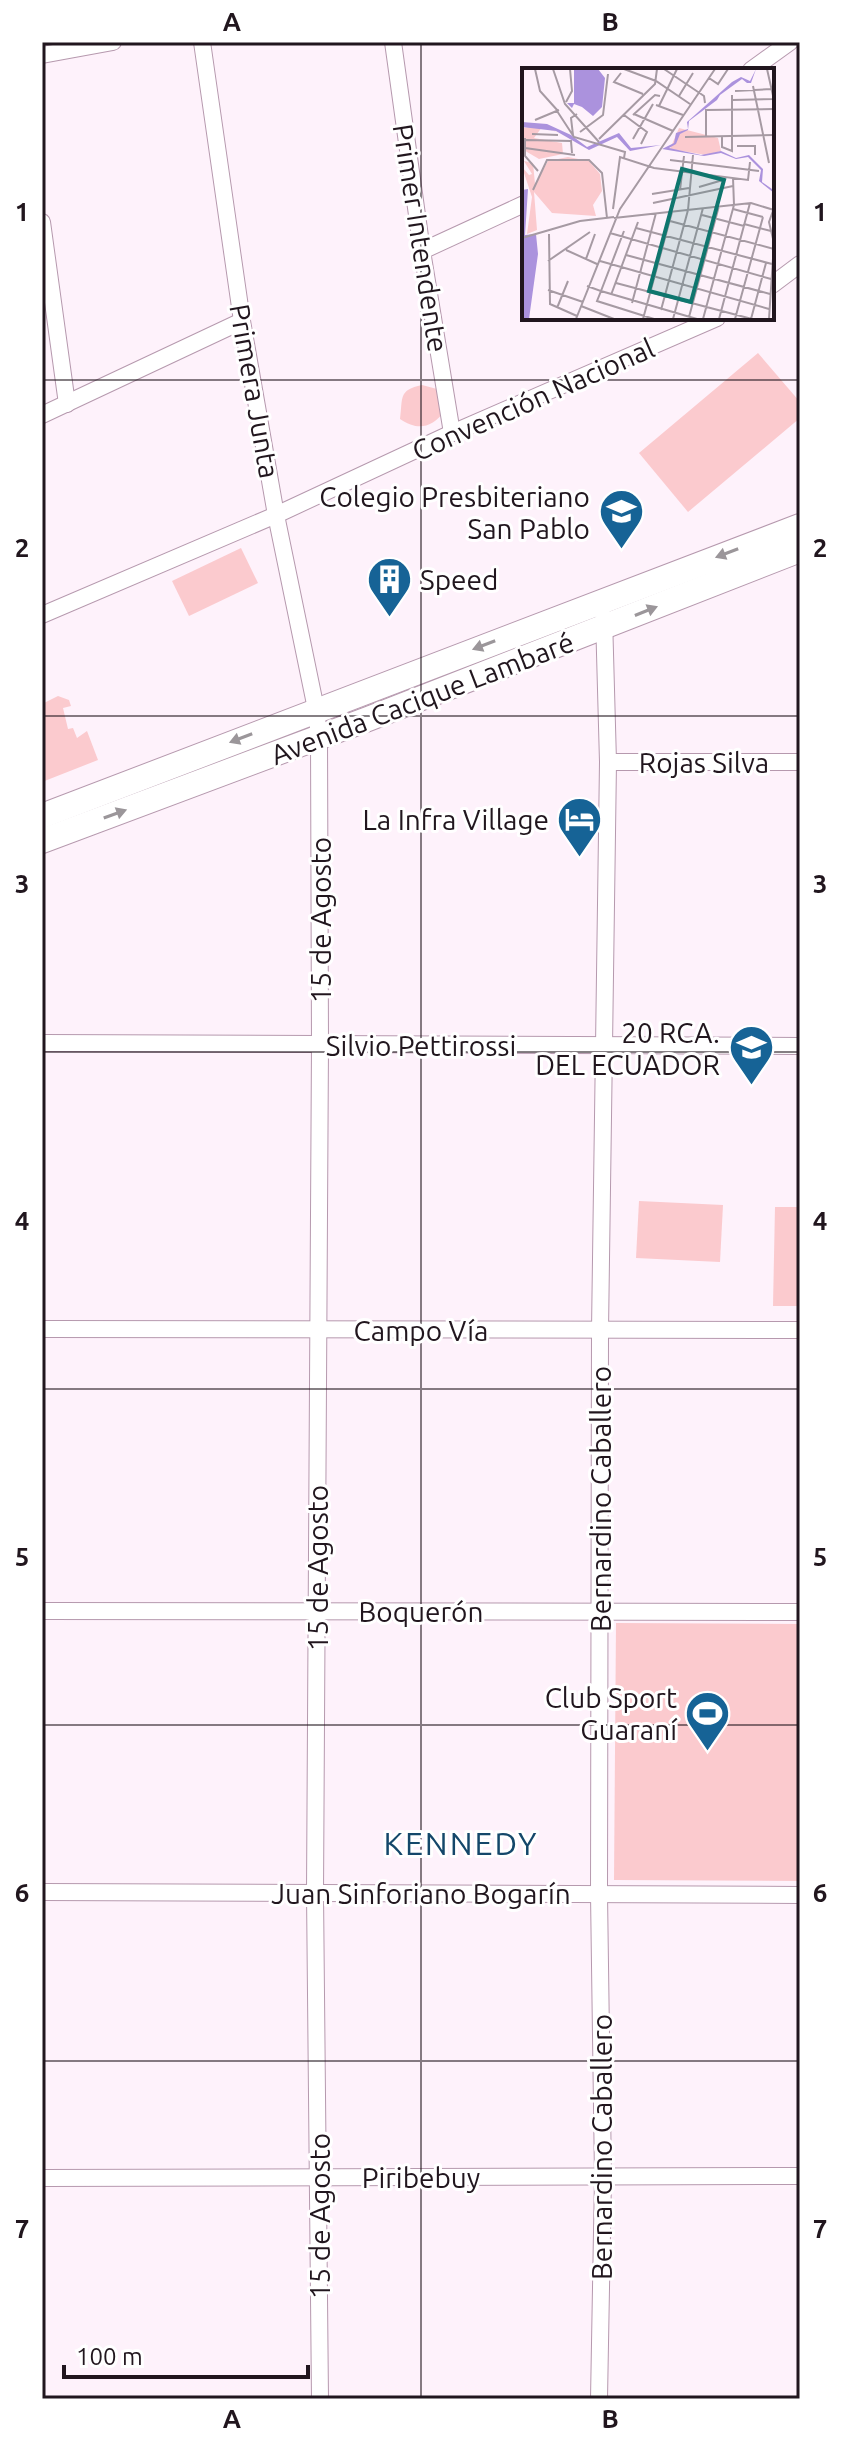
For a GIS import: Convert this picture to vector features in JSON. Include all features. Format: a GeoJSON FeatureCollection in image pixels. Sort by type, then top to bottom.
{"type":"FeatureCollection","features":[{"type":"Feature","properties":{"kind":"main road","name":"Avenida Cacique Lambaré"},"geometry":{"type":"LineString","coordinates":[[42,816],[800,526]]}},
{"type":"Feature","properties":{"kind":"main road","name":"Avenida Cacique Lambaré"},"geometry":{"type":"LineString","coordinates":[[42,841],[800,550]]}},
{"type":"Feature","properties":{"kind":"street"},"geometry":{"type":"LineString","coordinates":[[42,55],[113,42]]}},
{"type":"Feature","properties":{"kind":"street","name":"Primera Junta"},"geometry":{"type":"LineString","coordinates":[[202,42],[242,321],[319,737]]}},
{"type":"Feature","properties":{"kind":"street","name":"Primer Intendente"},"geometry":{"type":"LineString","coordinates":[[393,42],[422,251],[452,433]]}},
{"type":"Feature","properties":{"kind":"street"},"geometry":{"type":"LineString","coordinates":[[754,68],[790,42]]}},
{"type":"Feature","properties":{"kind":"street"},"geometry":{"type":"LineString","coordinates":[[422,251],[522,205]]}},
{"type":"Feature","properties":{"kind":"street"},"geometry":{"type":"LineString","coordinates":[[42,222],[67,404]]}},
{"type":"Feature","properties":{"kind":"street"},"geometry":{"type":"LineString","coordinates":[[774,284],[800,264]]}},
{"type":"Feature","properties":{"kind":"street","name":"Convención Nacional"},"geometry":{"type":"LineString","coordinates":[[42,615],[276,515],[452,433],[712,320]]}},
{"type":"Feature","properties":{"kind":"street"},"geometry":{"type":"LineString","coordinates":[[42,415],[242,321]]}},
{"type":"Feature","properties":{"kind":"street","name":"Bernardino Caballero"},"geometry":{"type":"LineString","coordinates":[[599,2399],[603,2177],[599,1894],[600,1330],[608,762],[603,600]]}},
{"type":"Feature","properties":{"kind":"street","name":"15 de Agosto"},"geometry":{"type":"LineString","coordinates":[[319,737],[315,1893],[320,2399]]}},
{"type":"Feature","properties":{"kind":"street","name":"Rojas Silva"},"geometry":{"type":"LineString","coordinates":[[608,762],[800,762]]}},
{"type":"Feature","properties":{"kind":"street","name":"Silvio Pettirossi"},"geometry":{"type":"LineString","coordinates":[[42,1043],[800,1046]]}},
{"type":"Feature","properties":{"kind":"street","name":"Campo Vía"},"geometry":{"type":"LineString","coordinates":[[42,1329],[800,1330]]}},
{"type":"Feature","properties":{"kind":"street","name":"Boquerón"},"geometry":{"type":"LineString","coordinates":[[42,1611],[800,1612]]}},
{"type":"Feature","properties":{"kind":"street","name":"Juan Sinforiano Bogarín"},"geometry":{"type":"LineString","coordinates":[[42,1892],[800,1895]]}},
{"type":"Feature","properties":{"kind":"street","name":"Piribebuy"},"geometry":{"type":"LineString","coordinates":[[42,2178],[800,2176]]}},
{"type":"Feature","properties":{"kind":"shaded area"},"geometry":{"type":"Polygon","coordinates":[[[758,353],[800,402],[800,418],[688,512],[639,453],[758,353]]]}},
{"type":"Feature","properties":{"kind":"shaded area"},"geometry":{"type":"Polygon","coordinates":[[[422,385],[437,389],[444,412],[434,422],[418,426],[400,419],[405,392],[422,385]]]}},
{"type":"Feature","properties":{"kind":"shaded area"},"geometry":{"type":"Polygon","coordinates":[[[241,548],[258,583],[189,616],[172,581],[241,548]]]}},
{"type":"Feature","properties":{"kind":"shaded area"},"geometry":{"type":"Polygon","coordinates":[[[58,696],[69,700],[71,706],[63,708],[68,729],[73,728],[77,738],[87,731],[98,760],[42,782],[42,704],[58,696]]]}},
{"type":"Feature","properties":{"kind":"shaded area"},"geometry":{"type":"Polygon","coordinates":[[[639,1201],[723,1205],[720,1262],[636,1258],[639,1201]]]}},
{"type":"Feature","properties":{"kind":"shaded area"},"geometry":{"type":"Polygon","coordinates":[[[775,1207],[800,1207],[800,1306],[773,1306],[775,1207]]]}},
{"type":"Feature","properties":{"kind":"shaded area","name":"Club Sport Guaraní"},"geometry":{"type":"Polygon","coordinates":[[[616,1623],[800,1624],[800,1881],[614,1880],[616,1623]]]}},
{"type":"Feature","properties":{"kind":"place","name":"Colegio Presbiteriano San Pablo"},"geometry":{"type":"Point","coordinates":[621,551]}},
{"type":"Feature","properties":{"kind":"place","name":"Speed"},"geometry":{"type":"Point","coordinates":[389,618]}},
{"type":"Feature","properties":{"kind":"place","name":"La Infra Village"},"geometry":{"type":"Point","coordinates":[580,858]}},
{"type":"Feature","properties":{"kind":"place","name":"20 RCA. DEL ECUADOR"},"geometry":{"type":"Point","coordinates":[751,1087]}},
{"type":"Feature","properties":{"kind":"place","name":"Club Sport Guaraní"},"geometry":{"type":"Point","coordinates":[708,1752]}},
{"type":"Feature","properties":{"kind":"district","name":"KENNEDY"},"geometry":{"type":"Point","coordinates":[461,1843]}}]}
